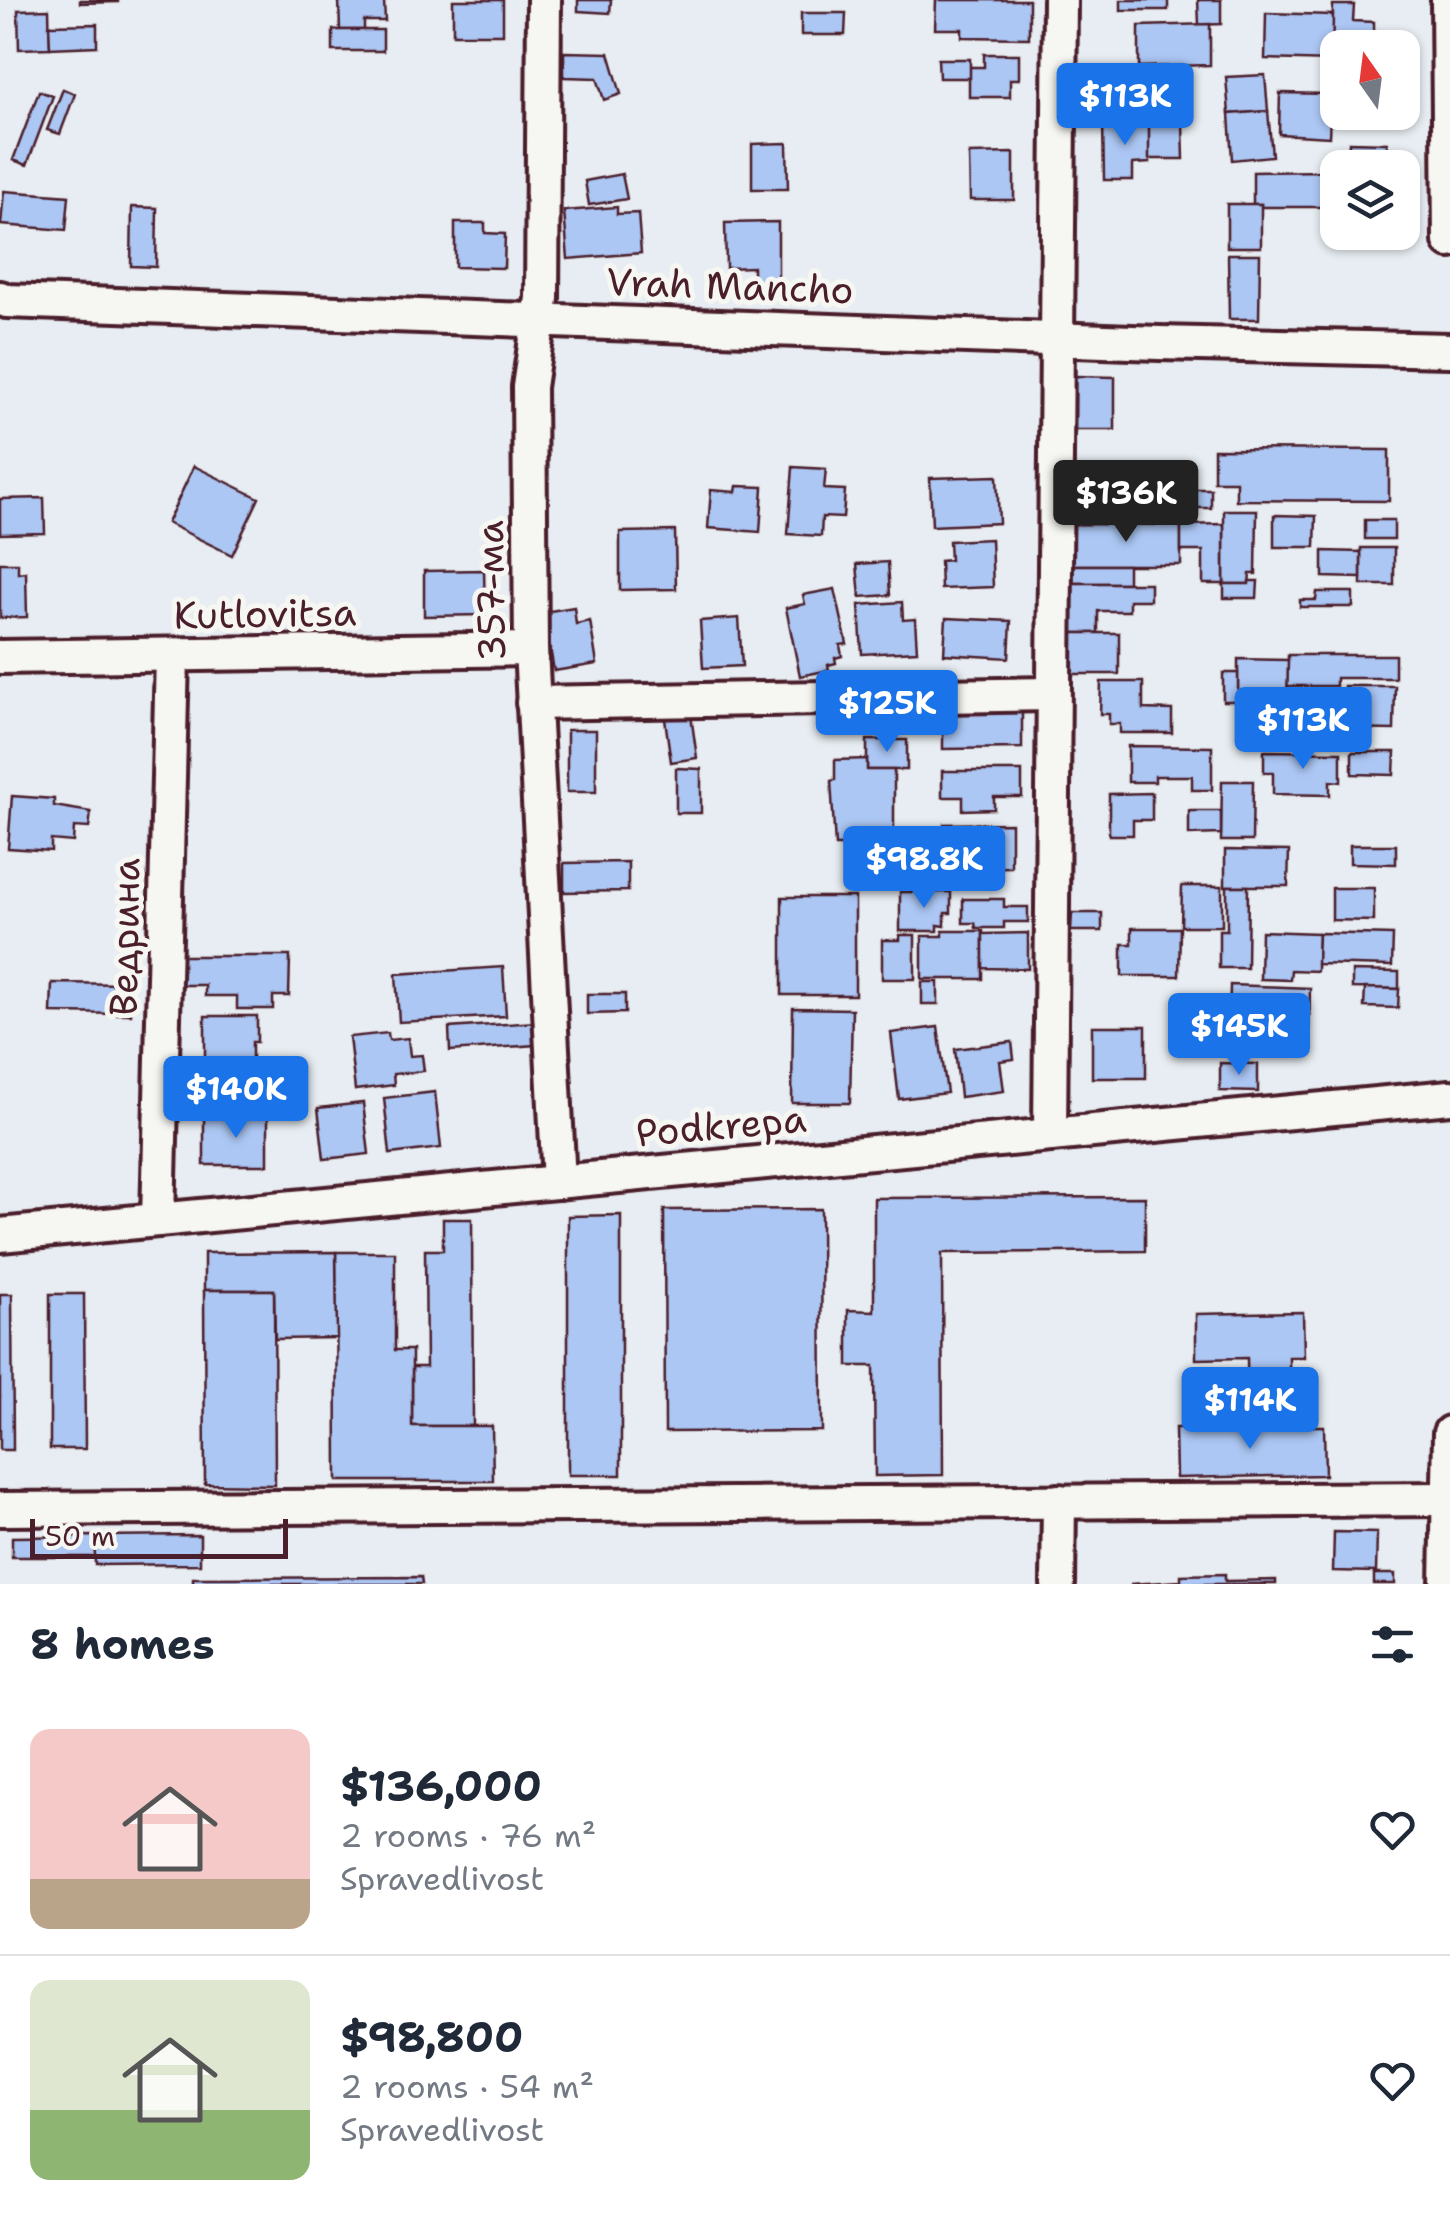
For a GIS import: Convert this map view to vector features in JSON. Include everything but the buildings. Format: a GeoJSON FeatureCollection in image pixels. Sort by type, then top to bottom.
{"type":"FeatureCollection","features":[{"type":"Feature","properties":{"kind":"street","name":"357-ма"},"geometry":{"type":"LineString","coordinates":[[544,0],[542,298],[529,386],[531,649],[559,1182]]}},
{"type":"Feature","properties":{"kind":"street"},"geometry":{"type":"LineString","coordinates":[[1050,1135],[1060,0]]}},
{"type":"Feature","properties":{"kind":"street"},"geometry":{"type":"LineString","coordinates":[[1448,0],[1450,242]]}},
{"type":"Feature","properties":{"kind":"street","name":"Vrah Mancho"},"geometry":{"type":"LineString","coordinates":[[4,299],[1450,350]]}},
{"type":"Feature","properties":{"kind":"street","name":"Kutlovitsa"},"geometry":{"type":"LineString","coordinates":[[0,657],[531,649]]}},
{"type":"Feature","properties":{"kind":"street","name":"Ведрина"},"geometry":{"type":"LineString","coordinates":[[158,1220],[172,656]]}},
{"type":"Feature","properties":{"kind":"street"},"geometry":{"type":"LineString","coordinates":[[533,703],[1051,694]]}},
{"type":"Feature","properties":{"kind":"street","name":"Podkrepa"},"geometry":{"type":"LineString","coordinates":[[0,1235],[1450,1097]]}},
{"type":"Feature","properties":{"kind":"street"},"geometry":{"type":"LineString","coordinates":[[1448,1584],[1450,1434]]}},
{"type":"Feature","properties":{"kind":"street"},"geometry":{"type":"LineString","coordinates":[[0,1509],[1447,1499]]}},
{"type":"Feature","properties":{"kind":"street"},"geometry":{"type":"LineString","coordinates":[[1058,1584],[1059,1501]]}}]}
